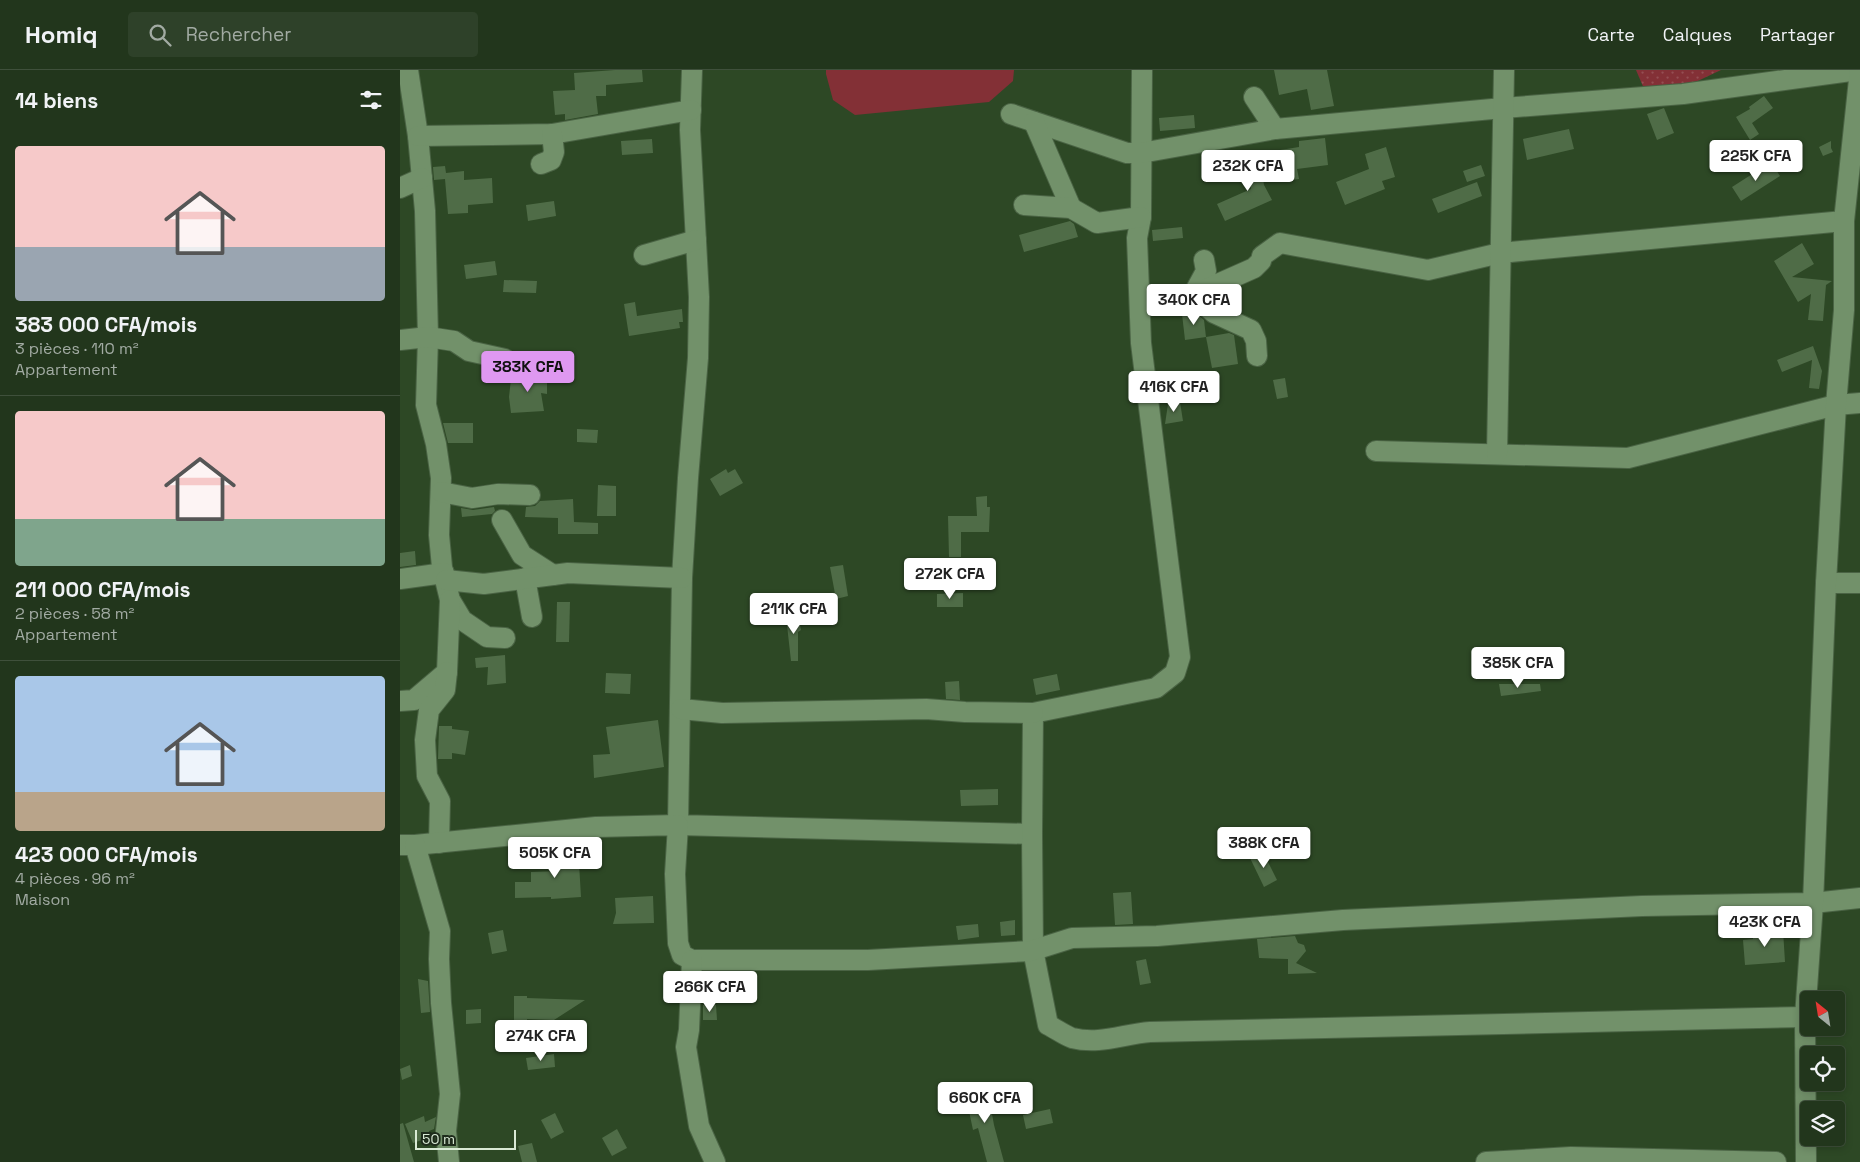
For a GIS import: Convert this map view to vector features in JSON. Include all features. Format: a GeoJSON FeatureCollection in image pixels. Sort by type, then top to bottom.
{"type":"FeatureCollection","features":[{"type":"Feature","properties":{"kind":"street"},"geometry":{"type":"LineString","coordinates":[[408,70],[418,136],[425,210],[428,337],[426,405],[436,444],[441,492],[439,534],[450,600],[445,690],[429,710],[425,740],[427,776],[440,801],[439,843]]}},
{"type":"Feature","properties":{"kind":"street"},"geometry":{"type":"LineString","coordinates":[[692,70],[691,110],[699,297],[698,358],[682,578],[681,709],[675,874],[678,943],[682,955],[692,960],[868,960],[1033,950],[1072,938],[1156,936],[1343,920],[1642,906],[1814,903],[1860,898]]}},
{"type":"Feature","properties":{"kind":"street"},"geometry":{"type":"LineString","coordinates":[[681,709],[722,713],[926,709],[964,712],[1033,713],[1156,688],[1175,673],[1180,657],[1141,343],[1137,238],[1141,217],[1142,70]]}},
{"type":"Feature","properties":{"kind":"street"},"geometry":{"type":"LineString","coordinates":[[1497,454],[1504,70]]}},
{"type":"Feature","properties":{"kind":"street"},"geometry":{"type":"LineString","coordinates":[[1010,114],[1127,153],[1141,153],[1275,129],[1683,94],[1859,70],[1844,221],[1844,310],[1836,404],[1826,583],[1814,903],[1807,991]]}},
{"type":"Feature","properties":{"kind":"street"},"geometry":{"type":"LineString","coordinates":[[1254,98],[1275,129]]}},
{"type":"Feature","properties":{"kind":"street"},"geometry":{"type":"LineString","coordinates":[[418,136],[552,134],[691,110]]}},
{"type":"Feature","properties":{"kind":"street"},"geometry":{"type":"LineString","coordinates":[[1034,122],[1071,208]]}},
{"type":"Feature","properties":{"kind":"street"},"geometry":{"type":"LineString","coordinates":[[541,164],[551,160],[554,152],[552,134]]}},
{"type":"Feature","properties":{"kind":"street"},"geometry":{"type":"LineString","coordinates":[[400,188],[422,178]]}},
{"type":"Feature","properties":{"kind":"street"},"geometry":{"type":"LineString","coordinates":[[1024,205],[1071,208],[1097,223],[1141,217]]}},
{"type":"Feature","properties":{"kind":"street"},"geometry":{"type":"LineString","coordinates":[[1193,295],[1254,268],[1262,256],[1280,243],[1428,270],[1500,253],[1844,221]]}},
{"type":"Feature","properties":{"kind":"street"},"geometry":{"type":"LineString","coordinates":[[644,255],[696,240]]}},
{"type":"Feature","properties":{"kind":"street"},"geometry":{"type":"LineString","coordinates":[[1193,295],[1206,271],[1204,260]]}},
{"type":"Feature","properties":{"kind":"street"},"geometry":{"type":"LineString","coordinates":[[1193,295],[1214,313],[1251,330],[1256,341],[1257,356]]}},
{"type":"Feature","properties":{"kind":"street"},"geometry":{"type":"LineString","coordinates":[[400,340],[428,337],[454,341],[469,351],[505,358]]}},
{"type":"Feature","properties":{"kind":"street"},"geometry":{"type":"LineString","coordinates":[[1376,451],[1628,458],[1836,404],[1860,403]]}},
{"type":"Feature","properties":{"kind":"street"},"geometry":{"type":"LineString","coordinates":[[441,492],[472,498],[498,494],[530,495]]}},
{"type":"Feature","properties":{"kind":"street"},"geometry":{"type":"LineString","coordinates":[[502,520],[522,555],[553,575]]}},
{"type":"Feature","properties":{"kind":"street"},"geometry":{"type":"LineString","coordinates":[[400,579],[445,577],[484,584],[568,573],[682,578]]}},
{"type":"Feature","properties":{"kind":"street"},"geometry":{"type":"LineString","coordinates":[[525,578],[532,617]]}},
{"type":"Feature","properties":{"kind":"street"},"geometry":{"type":"LineString","coordinates":[[1826,583],[1860,583]]}},
{"type":"Feature","properties":{"kind":"street"},"geometry":{"type":"LineString","coordinates":[[450,600],[462,620],[487,637],[504,638]]}},
{"type":"Feature","properties":{"kind":"street"},"geometry":{"type":"LineString","coordinates":[[400,701],[414,700],[447,672]]}},
{"type":"Feature","properties":{"kind":"street"},"geometry":{"type":"LineString","coordinates":[[1033,713],[1033,950],[1048,1025],[1072,1038],[1105,1040],[1132,1033],[1150,1032],[1800,1017]]}},
{"type":"Feature","properties":{"kind":"street"},"geometry":{"type":"LineString","coordinates":[[449,1162],[446,1131],[450,1094],[441,1003],[440,931],[408,845],[596,827],[678,825],[1032,834]]}},
{"type":"Feature","properties":{"kind":"street"},"geometry":{"type":"LineString","coordinates":[[692,960],[686,1047],[698,1126],[715,1162]]}},
{"type":"Feature","properties":{"kind":"street"},"geometry":{"type":"LineString","coordinates":[[1805,1036],[1806,1162]]}},
{"type":"Feature","properties":{"kind":"street"},"geometry":{"type":"LineString","coordinates":[[1486,1162],[1572,1157],[1776,1162]]}},
{"type":"Feature","properties":{"kind":"shaded area"},"geometry":{"type":"Polygon","coordinates":[[[826,70],[1014,70],[1013,81],[989,102],[855,115],[833,100],[826,70]]]}},
{"type":"Feature","properties":{"kind":"shaded area"},"geometry":{"type":"Polygon","coordinates":[[[1636,70],[1721,70],[1685,87],[1645,91],[1636,70]]]}},
{"type":"Feature","properties":{"kind":"building"},"geometry":{"type":"Polygon","coordinates":[[[642,70],[643,82],[606,85],[606,96],[596,96],[598,114],[565,120],[565,114],[555,115],[553,91],[575,90],[574,73],[642,70]]]}},
{"type":"Feature","properties":{"kind":"building"},"geometry":{"type":"Polygon","coordinates":[[[1274,70],[1327,70],[1334,106],[1311,110],[1307,89],[1279,95],[1274,70]]]}},
{"type":"Feature","properties":{"kind":"building"},"geometry":{"type":"Polygon","coordinates":[[[1764,96],[1773,108],[1752,123],[1759,134],[1750,140],[1736,117],[1750,109],[1749,107],[1764,96]]]}},
{"type":"Feature","properties":{"kind":"building"},"geometry":{"type":"Polygon","coordinates":[[[1664,108],[1674,133],[1657,140],[1647,114],[1664,108]]]}},
{"type":"Feature","properties":{"kind":"building"},"geometry":{"type":"Polygon","coordinates":[[[1194,115],[1195,128],[1160,131],[1159,118],[1194,115]]]}},
{"type":"Feature","properties":{"kind":"building"},"geometry":{"type":"Polygon","coordinates":[[[1569,129],[1574,149],[1527,160],[1523,139],[1569,129]]]}},
{"type":"Feature","properties":{"kind":"building"},"geometry":{"type":"Polygon","coordinates":[[[1325,138],[1328,165],[1297,169],[1299,179],[1285,181],[1280,150],[1299,147],[1299,141],[1325,138]]]}},
{"type":"Feature","properties":{"kind":"building"},"geometry":{"type":"Polygon","coordinates":[[[652,139],[653,153],[622,155],[621,141],[652,139]]]}},
{"type":"Feature","properties":{"kind":"building"},"geometry":{"type":"Polygon","coordinates":[[[1831,141],[1833,152],[1823,156],[1819,147],[1831,141]]]}},
{"type":"Feature","properties":{"kind":"building"},"geometry":{"type":"Polygon","coordinates":[[[1386,147],[1395,177],[1382,181],[1385,189],[1345,205],[1336,182],[1369,169],[1365,154],[1386,147]]]}},
{"type":"Feature","properties":{"kind":"building"},"geometry":{"type":"Polygon","coordinates":[[[1259,152],[1264,185],[1272,200],[1225,221],[1217,204],[1251,189],[1245,155],[1259,152]]]}},
{"type":"Feature","properties":{"kind":"building"},"geometry":{"type":"Polygon","coordinates":[[[1771,162],[1780,176],[1741,201],[1732,187],[1771,162]]]}},
{"type":"Feature","properties":{"kind":"building"},"geometry":{"type":"Polygon","coordinates":[[[1481,165],[1485,176],[1467,182],[1463,171],[1481,165]]]}},
{"type":"Feature","properties":{"kind":"building"},"geometry":{"type":"Polygon","coordinates":[[[445,166],[446,173],[464,171],[464,180],[492,178],[493,203],[468,205],[468,213],[448,214],[445,179],[434,180],[433,167],[445,166]]]}},
{"type":"Feature","properties":{"kind":"building"},"geometry":{"type":"Polygon","coordinates":[[[1477,182],[1482,196],[1438,213],[1432,199],[1477,182]]]}},
{"type":"Feature","properties":{"kind":"building"},"geometry":{"type":"Polygon","coordinates":[[[554,201],[556,216],[528,221],[526,205],[554,201]]]}},
{"type":"Feature","properties":{"kind":"building"},"geometry":{"type":"Polygon","coordinates":[[[1070,221],[1074,224],[1078,237],[1024,252],[1019,235],[1070,221]]]}},
{"type":"Feature","properties":{"kind":"building"},"geometry":{"type":"Polygon","coordinates":[[[1182,227],[1183,238],[1153,241],[1152,230],[1182,227]]]}},
{"type":"Feature","properties":{"kind":"building"},"geometry":{"type":"Polygon","coordinates":[[[1802,243],[1814,264],[1792,277],[1832,281],[1826,285],[1823,321],[1808,320],[1811,294],[1798,302],[1774,261],[1802,243]]]}},
{"type":"Feature","properties":{"kind":"building"},"geometry":{"type":"Polygon","coordinates":[[[495,261],[497,275],[466,279],[464,265],[495,261]]]}},
{"type":"Feature","properties":{"kind":"building"},"geometry":{"type":"Polygon","coordinates":[[[504,280],[537,281],[536,293],[503,292],[504,280]]]}},
{"type":"Feature","properties":{"kind":"building"},"geometry":{"type":"Polygon","coordinates":[[[635,302],[637,316],[682,309],[683,322],[679,322],[680,328],[629,336],[624,304],[635,302]]]}},
{"type":"Feature","properties":{"kind":"building"},"geometry":{"type":"Polygon","coordinates":[[[1195,312],[1204,320],[1206,337],[1185,340],[1182,314],[1195,312]]]}},
{"type":"Feature","properties":{"kind":"building"},"geometry":{"type":"Polygon","coordinates":[[[1229,333],[1234,335],[1238,364],[1212,368],[1206,337],[1229,333]]]}},
{"type":"Feature","properties":{"kind":"building"},"geometry":{"type":"Polygon","coordinates":[[[1813,346],[1822,371],[1819,389],[1809,388],[1812,360],[1782,372],[1777,360],[1813,346]]]}},
{"type":"Feature","properties":{"kind":"building"},"geometry":{"type":"Polygon","coordinates":[[[528,372],[547,372],[547,394],[541,393],[544,411],[511,413],[509,397],[511,379],[528,379],[528,372]]]}},
{"type":"Feature","properties":{"kind":"building"},"geometry":{"type":"Polygon","coordinates":[[[1285,378],[1288,397],[1277,399],[1273,380],[1285,378]]]}},
{"type":"Feature","properties":{"kind":"building"},"geometry":{"type":"Polygon","coordinates":[[[1180,402],[1183,421],[1165,424],[1168,404],[1180,402]]]}},
{"type":"Feature","properties":{"kind":"building"},"geometry":{"type":"Polygon","coordinates":[[[443,423],[473,423],[473,443],[448,443],[443,423]]]}},
{"type":"Feature","properties":{"kind":"building"},"geometry":{"type":"Polygon","coordinates":[[[577,429],[598,430],[597,443],[577,442],[577,429]]]}},
{"type":"Feature","properties":{"kind":"building"},"geometry":{"type":"Polygon","coordinates":[[[726,469],[728,473],[735,469],[743,483],[720,496],[710,479],[726,469]]]}},
{"type":"Feature","properties":{"kind":"building"},"geometry":{"type":"Polygon","coordinates":[[[598,485],[616,486],[616,516],[597,516],[598,485]]]}},
{"type":"Feature","properties":{"kind":"building"},"geometry":{"type":"Polygon","coordinates":[[[987,496],[987,507],[990,507],[989,532],[961,532],[961,557],[949,557],[948,516],[977,516],[976,497],[987,496]]]}},
{"type":"Feature","properties":{"kind":"building"},"geometry":{"type":"Polygon","coordinates":[[[573,499],[574,522],[598,523],[598,534],[558,534],[558,518],[525,517],[526,507],[535,506],[540,501],[573,499]]]}},
{"type":"Feature","properties":{"kind":"building"},"geometry":{"type":"Polygon","coordinates":[[[494,507],[495,511],[492,514],[462,517],[461,508],[473,510],[494,507]]]}},
{"type":"Feature","properties":{"kind":"building"},"geometry":{"type":"Polygon","coordinates":[[[415,551],[416,565],[400,567],[400,553],[415,551]]]}},
{"type":"Feature","properties":{"kind":"building"},"geometry":{"type":"Polygon","coordinates":[[[843,565],[848,596],[836,599],[830,567],[843,565]]]}},
{"type":"Feature","properties":{"kind":"building"},"geometry":{"type":"Polygon","coordinates":[[[963,593],[963,607],[937,607],[937,594],[963,593]]]}},
{"type":"Feature","properties":{"kind":"building"},"geometry":{"type":"Polygon","coordinates":[[[557,602],[570,602],[569,642],[556,642],[557,602]]]}},
{"type":"Feature","properties":{"kind":"building"},"geometry":{"type":"Polygon","coordinates":[[[798,613],[801,630],[798,632],[798,661],[791,661],[786,616],[798,613]]]}},
{"type":"Feature","properties":{"kind":"building"},"geometry":{"type":"Polygon","coordinates":[[[505,655],[506,683],[487,685],[488,667],[476,668],[475,658],[505,655]]]}},
{"type":"Feature","properties":{"kind":"building"},"geometry":{"type":"Polygon","coordinates":[[[606,673],[631,674],[630,694],[605,693],[606,673]]]}},
{"type":"Feature","properties":{"kind":"building"},"geometry":{"type":"Polygon","coordinates":[[[1057,674],[1060,690],[1036,695],[1033,679],[1057,674]]]}},
{"type":"Feature","properties":{"kind":"building"},"geometry":{"type":"Polygon","coordinates":[[[959,681],[960,700],[946,699],[945,682],[959,681]]]}},
{"type":"Feature","properties":{"kind":"building"},"geometry":{"type":"Polygon","coordinates":[[[1499,684],[1540,684],[1541,691],[1501,696],[1499,684]]]}},
{"type":"Feature","properties":{"kind":"building"},"geometry":{"type":"Polygon","coordinates":[[[658,720],[664,767],[594,778],[593,755],[610,754],[606,727],[658,720]]]}},
{"type":"Feature","properties":{"kind":"building"},"geometry":{"type":"Polygon","coordinates":[[[439,726],[452,726],[452,729],[469,731],[465,755],[452,753],[452,759],[438,759],[439,726]]]}},
{"type":"Feature","properties":{"kind":"building"},"geometry":{"type":"Polygon","coordinates":[[[998,789],[998,805],[961,806],[960,790],[998,789]]]}},
{"type":"Feature","properties":{"kind":"building"},"geometry":{"type":"Polygon","coordinates":[[[578,846],[581,897],[551,899],[551,897],[515,898],[515,882],[531,882],[531,872],[560,871],[559,847],[578,846]]]}},
{"type":"Feature","properties":{"kind":"building"},"geometry":{"type":"Polygon","coordinates":[[[1263,852],[1277,880],[1264,887],[1250,858],[1263,852]]]}},
{"type":"Feature","properties":{"kind":"building"},"geometry":{"type":"Polygon","coordinates":[[[1131,892],[1133,924],[1115,925],[1113,893],[1131,892]]]}},
{"type":"Feature","properties":{"kind":"building"},"geometry":{"type":"Polygon","coordinates":[[[653,896],[654,923],[613,924],[616,913],[615,898],[653,896]]]}},
{"type":"Feature","properties":{"kind":"building"},"geometry":{"type":"Polygon","coordinates":[[[1015,920],[1015,935],[1001,936],[1000,922],[1015,920]]]}},
{"type":"Feature","properties":{"kind":"building"},"geometry":{"type":"Polygon","coordinates":[[[978,924],[979,937],[958,940],[956,926],[978,924]]]}},
{"type":"Feature","properties":{"kind":"building"},"geometry":{"type":"Polygon","coordinates":[[[503,930],[507,951],[492,954],[488,933],[503,930]]]}},
{"type":"Feature","properties":{"kind":"building"},"geometry":{"type":"Polygon","coordinates":[[[1783,930],[1785,962],[1745,965],[1743,940],[1753,939],[1753,932],[1783,930]]]}},
{"type":"Feature","properties":{"kind":"building"},"geometry":{"type":"Polygon","coordinates":[[[1295,936],[1298,943],[1304,945],[1306,951],[1296,963],[1317,973],[1288,974],[1288,959],[1259,958],[1257,939],[1295,936]]]}},
{"type":"Feature","properties":{"kind":"building"},"geometry":{"type":"Polygon","coordinates":[[[1146,959],[1151,983],[1140,985],[1136,961],[1146,959]]]}},
{"type":"Feature","properties":{"kind":"building"},"geometry":{"type":"Polygon","coordinates":[[[418,979],[428,981],[430,1012],[421,1013],[418,979]]]}},
{"type":"Feature","properties":{"kind":"building"},"geometry":{"type":"Polygon","coordinates":[[[514,996],[585,1000],[554,1020],[527,1019],[527,1026],[514,1026],[514,996]]]}},
{"type":"Feature","properties":{"kind":"building"},"geometry":{"type":"Polygon","coordinates":[[[703,1005],[716,1005],[717,1020],[703,1020],[703,1005]]]}},
{"type":"Feature","properties":{"kind":"building"},"geometry":{"type":"Polygon","coordinates":[[[481,1009],[481,1023],[466,1024],[466,1010],[481,1009]]]}},
{"type":"Feature","properties":{"kind":"building"},"geometry":{"type":"Polygon","coordinates":[[[554,1054],[555,1067],[528,1070],[526,1058],[554,1054]]]}},
{"type":"Feature","properties":{"kind":"building"},"geometry":{"type":"Polygon","coordinates":[[[410,1065],[412,1076],[402,1080],[400,1069],[410,1065]]]}},
{"type":"Feature","properties":{"kind":"building"},"geometry":{"type":"Polygon","coordinates":[[[991,1091],[996,1113],[992,1114],[994,1125],[1004,1162],[987,1162],[978,1128],[973,1130],[966,1097],[991,1091]]]}},
{"type":"Feature","properties":{"kind":"building"},"geometry":{"type":"Polygon","coordinates":[[[1050,1109],[1053,1123],[1026,1129],[1023,1115],[1050,1109]]]}},
{"type":"Feature","properties":{"kind":"building"},"geometry":{"type":"Polygon","coordinates":[[[555,1113],[564,1132],[551,1139],[541,1120],[555,1113]]]}},
{"type":"Feature","properties":{"kind":"building"},"geometry":{"type":"Polygon","coordinates":[[[424,1116],[425,1122],[436,1117],[434,1129],[429,1131],[428,1138],[413,1143],[405,1124],[424,1116]]]}},
{"type":"Feature","properties":{"kind":"building"},"geometry":{"type":"Polygon","coordinates":[[[403,1123],[414,1162],[400,1162],[400,1124],[403,1123]]]}},
{"type":"Feature","properties":{"kind":"building"},"geometry":{"type":"Polygon","coordinates":[[[617,1129],[627,1148],[612,1156],[602,1138],[617,1129]]]}},
{"type":"Feature","properties":{"kind":"building"},"geometry":{"type":"Polygon","coordinates":[[[532,1143],[537,1162],[522,1162],[518,1146],[532,1143]]]}}]}
